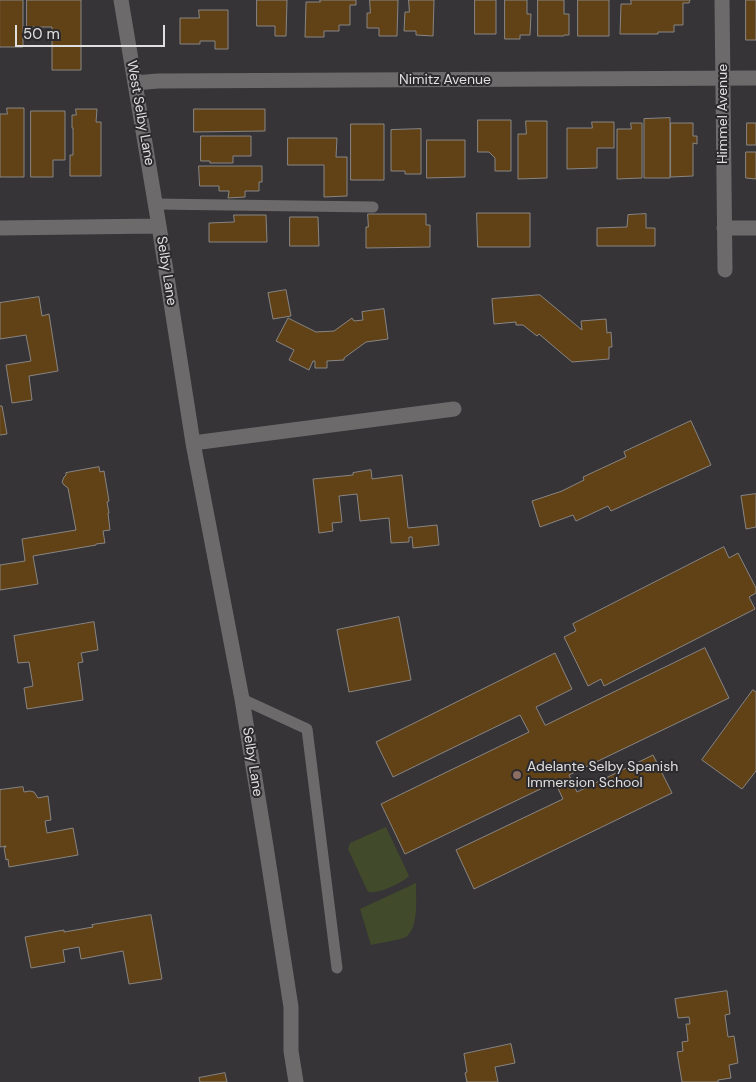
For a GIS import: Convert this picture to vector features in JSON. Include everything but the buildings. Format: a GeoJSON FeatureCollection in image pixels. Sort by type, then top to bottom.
{"type":"FeatureCollection","features":[{"type":"Feature","properties":{"kind":"street","name":"West Selby Lane"},"geometry":{"type":"LineString","coordinates":[[121,0],[159,226]]}},
{"type":"Feature","properties":{"kind":"street","name":"Himmel Avenue"},"geometry":{"type":"LineString","coordinates":[[722,0],[725,270]]}},
{"type":"Feature","properties":{"kind":"street","name":"Nimitz Avenue"},"geometry":{"type":"LineString","coordinates":[[135,83],[158,81],[756,78]]}},
{"type":"Feature","properties":{"kind":"street","name":"Selby Lane"},"geometry":{"type":"LineString","coordinates":[[0,228],[159,226],[193,443],[242,699],[287,979],[291,1007],[291,1051],[296,1082]]}},
{"type":"Feature","properties":{"kind":"street"},"geometry":{"type":"LineString","coordinates":[[724,228],[756,228]]}},
{"type":"Feature","properties":{"kind":"street"},"geometry":{"type":"LineString","coordinates":[[193,443],[454,409]]}},
{"type":"Feature","properties":{"kind":"lane"},"geometry":{"type":"LineString","coordinates":[[155,204],[373,207]]}},
{"type":"Feature","properties":{"kind":"lane"},"geometry":{"type":"LineString","coordinates":[[242,699],[307,730],[337,968]]}},
{"type":"Feature","properties":{"kind":"green space"},"geometry":{"type":"Polygon","coordinates":[[[386,827],[409,876],[389,888],[368,892],[348,849],[350,843],[386,827]]]}},
{"type":"Feature","properties":{"kind":"green space"},"geometry":{"type":"Polygon","coordinates":[[[416,883],[416,912],[410,933],[403,938],[371,945],[360,909],[416,883]]]}},
{"type":"Feature","properties":{"kind":"place","name":"Adelante Selby Spanish Immersion School"},"geometry":{"type":"Point","coordinates":[517,775]}}]}
